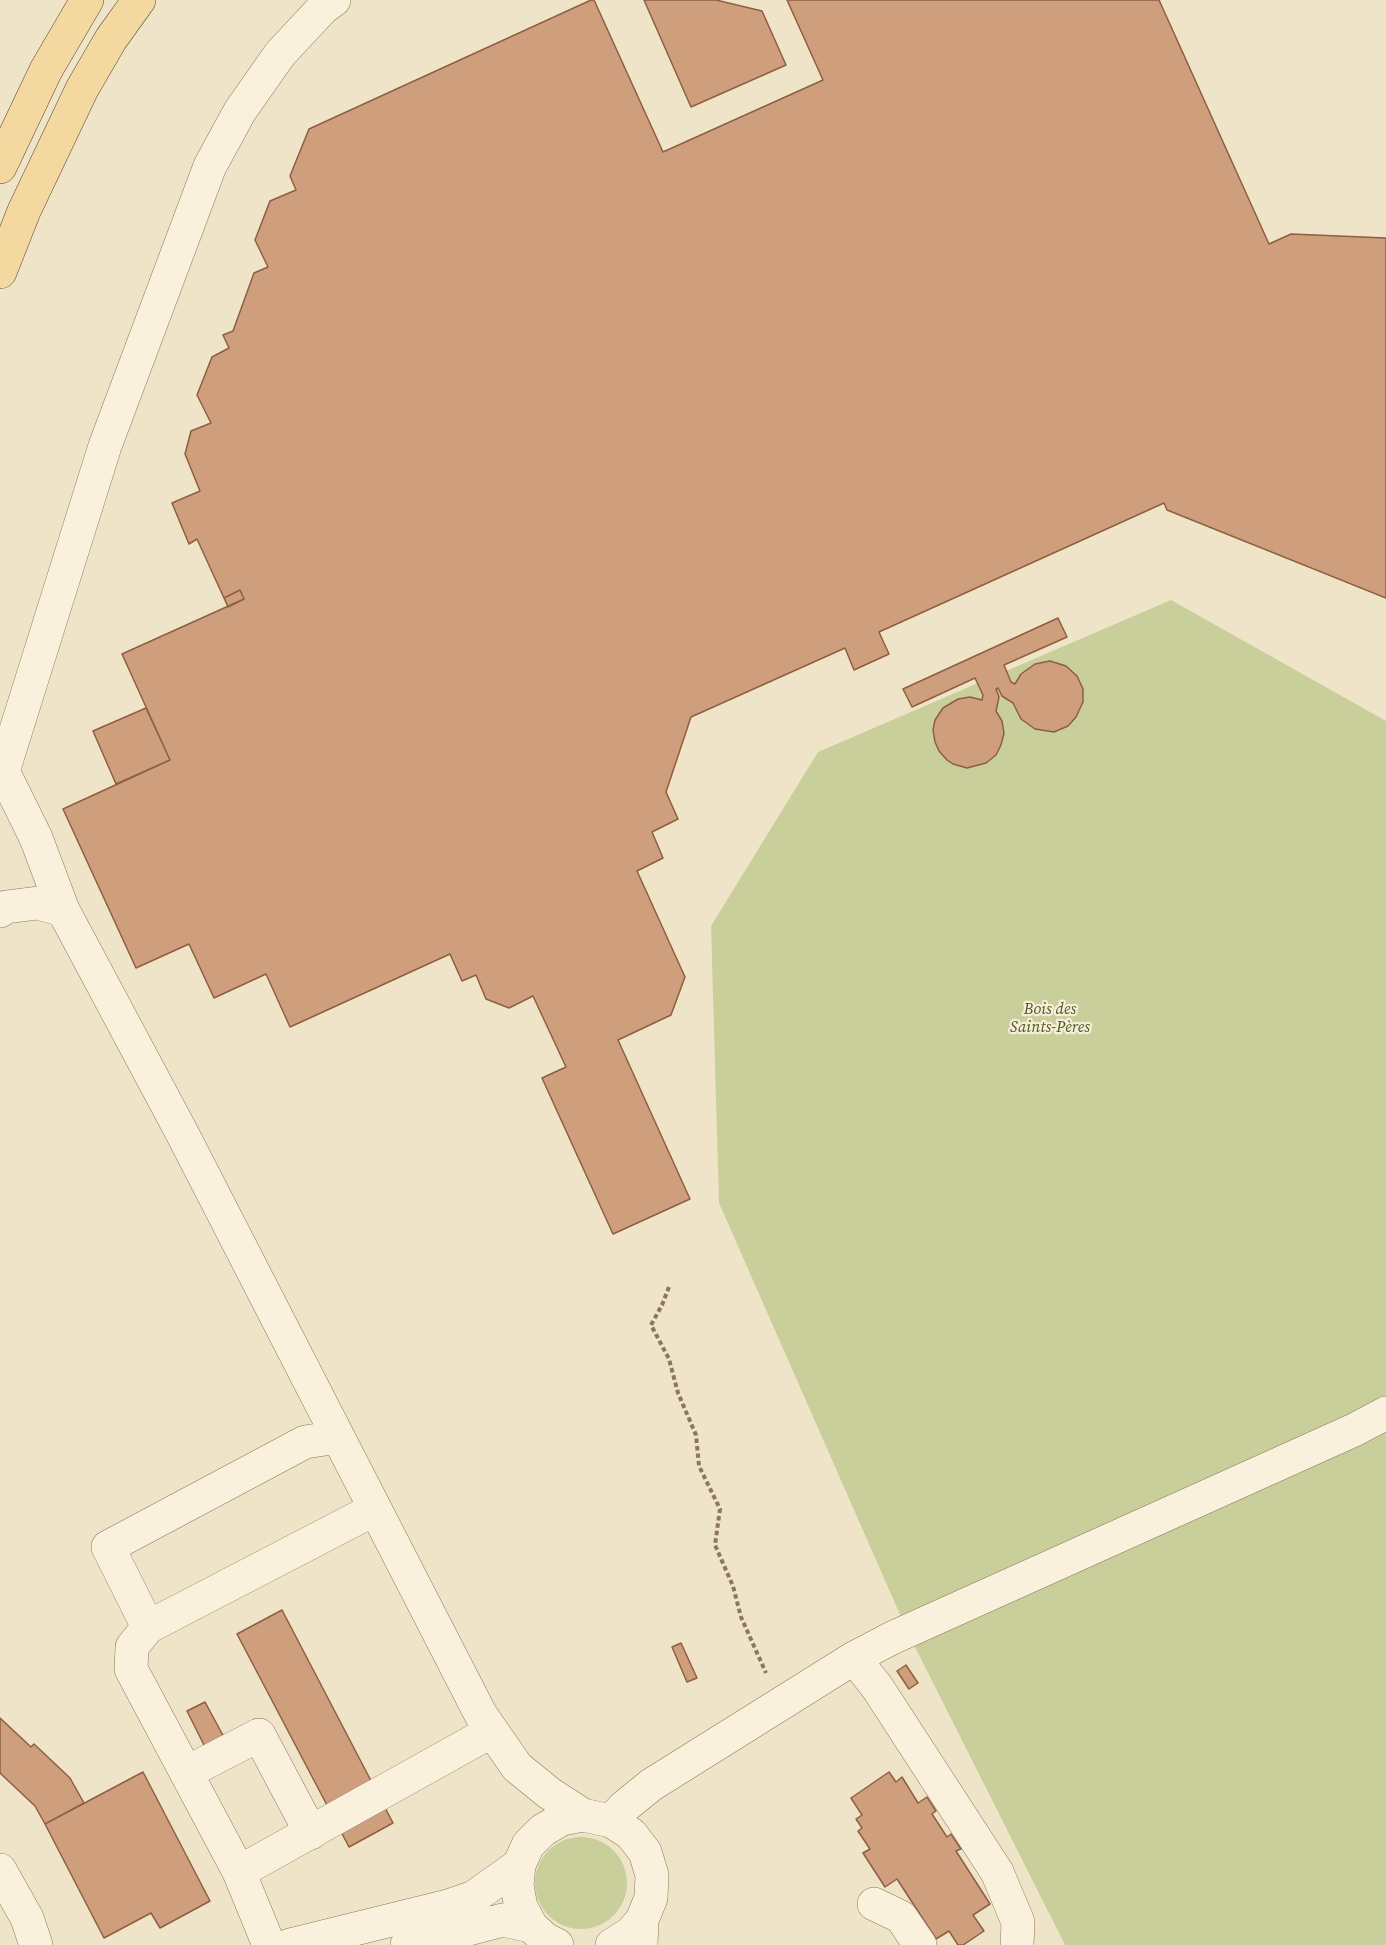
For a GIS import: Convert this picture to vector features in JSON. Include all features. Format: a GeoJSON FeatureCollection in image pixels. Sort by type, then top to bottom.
{"type":"FeatureCollection","features":[{"type":"Feature","properties":{"kind":"main road"},"geometry":{"type":"LineString","coordinates":[[2,157],[46,70],[87,0]]}},
{"type":"Feature","properties":{"kind":"main road"},"geometry":{"type":"LineString","coordinates":[[0,272],[24,211],[82,89],[111,39],[139,0]]}},
{"type":"Feature","properties":{"kind":"street"},"geometry":{"type":"LineString","coordinates":[[334,0],[323,8],[280,54],[240,111],[210,166],[105,446],[76,533],[2,777],[36,838],[63,910],[182,1133],[482,1715],[517,1767],[549,1793],[631,1833],[645,1852],[652,1875],[651,1898],[641,1932],[631,1934],[612,1945]]}},
{"type":"Feature","properties":{"kind":"street"},"geometry":{"type":"LineString","coordinates":[[0,911],[6,907],[38,903],[63,910]]}},
{"type":"Feature","properties":{"kind":"street"},"geometry":{"type":"LineString","coordinates":[[557,1945],[545,1939],[531,1926],[521,1907],[517,1886],[519,1865],[528,1845],[543,1830],[562,1819],[597,1818],[624,1807],[651,1785],[855,1658],[892,1638],[1354,1430],[1386,1413]]}},
{"type":"Feature","properties":{"kind":"street"},"geometry":{"type":"LineString","coordinates":[[148,1627],[108,1547],[305,1442],[338,1437]]}},
{"type":"Feature","properties":{"kind":"street"},"geometry":{"type":"LineString","coordinates":[[269,1945],[238,1872],[131,1669],[132,1647],[148,1627],[375,1509]]}},
{"type":"Feature","properties":{"kind":"street"},"geometry":{"type":"LineString","coordinates":[[855,1658],[877,1687],[997,1872],[1015,1938]]}},
{"type":"Feature","properties":{"kind":"street"},"geometry":{"type":"LineString","coordinates":[[238,1872],[492,1731]]}},
{"type":"Feature","properties":{"kind":"street"},"geometry":{"type":"LineString","coordinates":[[186,1773],[260,1735],[311,1833]]}},
{"type":"Feature","properties":{"kind":"street"},"geometry":{"type":"LineString","coordinates":[[290,1945],[448,1906],[474,1897],[519,1865]]}},
{"type":"Feature","properties":{"kind":"street"},"geometry":{"type":"LineString","coordinates":[[0,1870],[27,1918],[36,1945]]}},
{"type":"Feature","properties":{"kind":"street"},"geometry":{"type":"LineString","coordinates":[[874,1904],[901,1917],[920,1945]]}},
{"type":"Feature","properties":{"kind":"street"},"geometry":{"type":"LineString","coordinates":[[406,1945],[503,1920],[531,1926]]}},
{"type":"Feature","properties":{"kind":"path"},"geometry":{"type":"LineString","coordinates":[[669,1287],[651,1325],[669,1359],[678,1393],[696,1435],[699,1466],[720,1509],[715,1545],[734,1586],[741,1617],[768,1677]]}},
{"type":"Feature","properties":{"kind":"green space","name":"Bois des Saints-Pères"},"geometry":{"type":"Polygon","coordinates":[[[1171,600],[1386,721],[1386,1945],[1065,1945],[909,1635],[719,1203],[711,926],[818,752],[1171,600]]]}},
{"type":"Feature","properties":{"kind":"green space"},"geometry":{"type":"Polygon","coordinates":[[[581,1837],[598,1841],[613,1851],[623,1866],[627,1883],[623,1900],[613,1915],[598,1925],[581,1929],[564,1925],[549,1915],[539,1900],[535,1883],[539,1866],[549,1851],[564,1841],[581,1837]]]}},
{"type":"Feature","properties":{"kind":"building"},"geometry":{"type":"Polygon","coordinates":[[[594,0],[663,152],[823,80],[787,0],[1159,0],[1269,244],[1291,234],[1386,238],[1386,598],[1167,510],[1164,503],[879,632],[889,654],[854,670],[845,648],[691,717],[666,792],[678,819],[652,832],[663,858],[637,871],[685,977],[671,1015],[618,1040],[690,1199],[613,1234],[542,1078],[566,1067],[533,996],[509,1008],[486,999],[476,975],[462,981],[450,954],[290,1027],[266,974],[214,998],[189,944],[136,968],[63,809],[170,760],[122,654],[244,599],[240,590],[224,598],[197,539],[189,544],[172,503],[200,491],[185,454],[191,431],[211,423],[197,395],[212,357],[229,348],[223,335],[233,331],[254,273],[268,267],[255,240],[270,201],[296,190],[290,176],[309,129],[594,0]]]}},
{"type":"Feature","properties":{"kind":"building"},"geometry":{"type":"Polygon","coordinates":[[[644,0],[716,0],[762,11],[786,65],[691,107],[644,0]]]}},
{"type":"Feature","properties":{"kind":"building"},"geometry":{"type":"Polygon","coordinates":[[[240,590],[244,599],[228,607],[224,598],[240,590]]]}},
{"type":"Feature","properties":{"kind":"building"},"geometry":{"type":"Polygon","coordinates":[[[1058,618],[1067,637],[1004,665],[1011,682],[1015,684],[1021,674],[1035,664],[1050,661],[1066,666],[1077,676],[1083,689],[1083,702],[1076,717],[1068,726],[1054,732],[1035,729],[1021,719],[1013,703],[1002,696],[998,688],[996,689],[999,697],[996,711],[1002,721],[1004,733],[996,755],[986,763],[967,768],[947,760],[935,742],[933,730],[935,720],[943,708],[958,699],[970,697],[982,700],[983,695],[975,678],[912,707],[903,689],[1058,618]]]}},
{"type":"Feature","properties":{"kind":"building"},"geometry":{"type":"Polygon","coordinates":[[[146,708],[170,760],[116,784],[93,731],[146,708]]]}},
{"type":"Feature","properties":{"kind":"building"},"geometry":{"type":"Polygon","coordinates":[[[282,1610],[393,1823],[349,1847],[237,1634],[282,1610]]]}},
{"type":"Feature","properties":{"kind":"building"},"geometry":{"type":"Polygon","coordinates":[[[681,1643],[697,1678],[687,1682],[672,1647],[681,1643]]]}},
{"type":"Feature","properties":{"kind":"building"},"geometry":{"type":"Polygon","coordinates":[[[906,1665],[918,1683],[909,1689],[897,1671],[906,1665]]]}},
{"type":"Feature","properties":{"kind":"building"},"geometry":{"type":"Polygon","coordinates":[[[205,1702],[225,1739],[206,1749],[187,1711],[205,1702]]]}},
{"type":"Feature","properties":{"kind":"building"},"geometry":{"type":"Polygon","coordinates":[[[0,1718],[31,1747],[34,1744],[70,1778],[84,1803],[45,1824],[35,1806],[0,1773],[0,1718]]]}},
{"type":"Feature","properties":{"kind":"building"},"geometry":{"type":"Polygon","coordinates":[[[143,1772],[210,1901],[160,1928],[151,1913],[104,1938],[45,1824],[143,1772]]]}},
{"type":"Feature","properties":{"kind":"building"},"geometry":{"type":"Polygon","coordinates":[[[889,1772],[896,1782],[902,1777],[918,1803],[927,1797],[936,1811],[932,1814],[947,1837],[951,1834],[961,1849],[956,1851],[990,1904],[973,1915],[984,1931],[963,1945],[958,1945],[949,1931],[936,1939],[897,1879],[885,1887],[863,1853],[870,1849],[858,1831],[862,1828],[856,1819],[862,1815],[851,1798],[889,1772]]]}}]}
